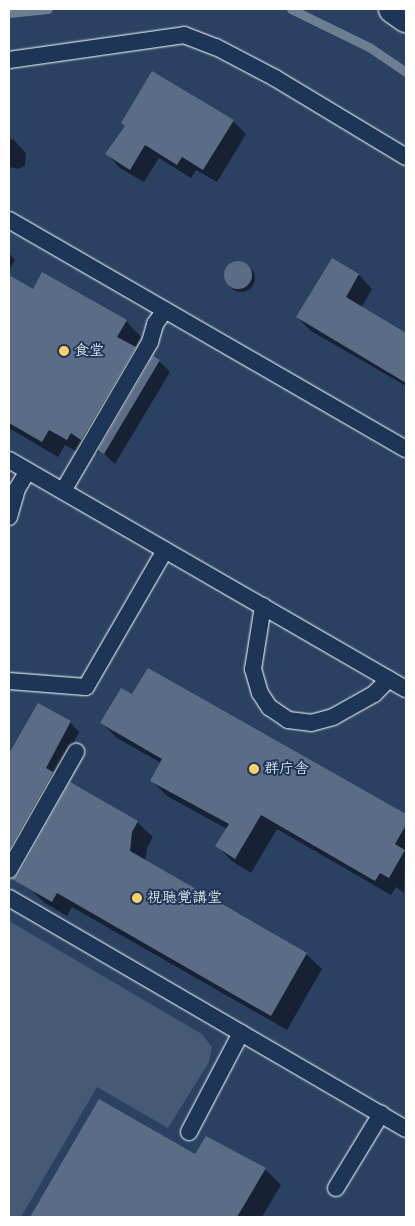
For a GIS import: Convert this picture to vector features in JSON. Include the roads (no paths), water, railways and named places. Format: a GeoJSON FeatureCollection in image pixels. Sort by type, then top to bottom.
{"type":"FeatureCollection","features":[{"type":"Feature","properties":{"kind":"main road"},"geometry":{"type":"LineString","coordinates":[[393,9],[406,18]]}},
{"type":"Feature","properties":{"kind":"lane"},"geometry":{"type":"LineString","coordinates":[[9,60],[184,36],[216,47],[275,78],[406,157]]}},
{"type":"Feature","properties":{"kind":"lane"},"geometry":{"type":"LineString","coordinates":[[9,220],[406,449]]}},
{"type":"Feature","properties":{"kind":"lane"},"geometry":{"type":"LineString","coordinates":[[63,491],[150,342],[155,324],[165,310]]}},
{"type":"Feature","properties":{"kind":"lane"},"geometry":{"type":"LineString","coordinates":[[9,460],[406,689]]}},
{"type":"Feature","properties":{"kind":"lane"},"geometry":{"type":"LineString","coordinates":[[9,518],[17,489],[28,471]]}},
{"type":"Feature","properties":{"kind":"lane"},"geometry":{"type":"LineString","coordinates":[[9,681],[86,687],[165,550]]}},
{"type":"Feature","properties":{"kind":"lane"},"geometry":{"type":"LineString","coordinates":[[263,606],[253,669],[260,693],[269,706],[288,720],[312,724],[333,716],[374,694],[389,679]]}},
{"type":"Feature","properties":{"kind":"lane"},"geometry":{"type":"LineString","coordinates":[[9,870],[76,752]]}},
{"type":"Feature","properties":{"kind":"lane"},"geometry":{"type":"LineString","coordinates":[[9,898],[406,1129]]}},
{"type":"Feature","properties":{"kind":"lane"},"geometry":{"type":"LineString","coordinates":[[189,1132],[241,1033]]}},
{"type":"Feature","properties":{"kind":"lane"},"geometry":{"type":"LineString","coordinates":[[336,1188],[382,1114]]}},
{"type":"Feature","properties":{"kind":"waterway"},"geometry":{"type":"LineString","coordinates":[[9,13],[48,9]]}},
{"type":"Feature","properties":{"kind":"waterway"},"geometry":{"type":"LineString","coordinates":[[291,9],[369,47],[406,72]]}},
{"type":"Feature","properties":{"kind":"place","name":"食堂"},"geometry":{"type":"Point","coordinates":[64,351]}},
{"type":"Feature","properties":{"kind":"place","name":"群庁舎"},"geometry":{"type":"Point","coordinates":[254,769]}},
{"type":"Feature","properties":{"kind":"place","name":"視聴覚講堂"},"geometry":{"type":"Point","coordinates":[137,898]}}]}
